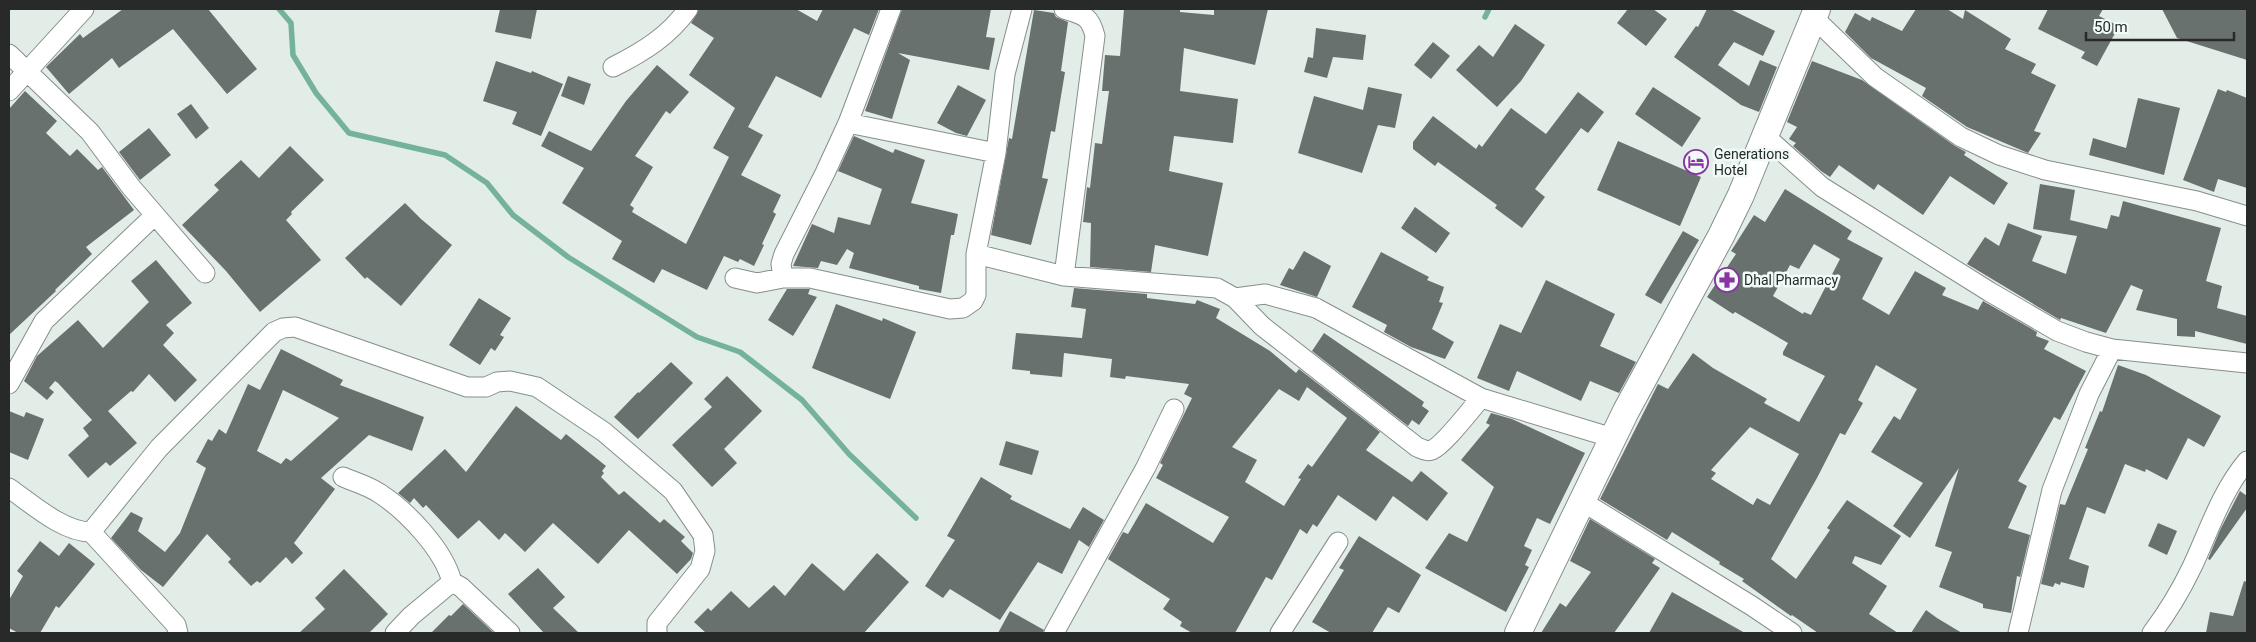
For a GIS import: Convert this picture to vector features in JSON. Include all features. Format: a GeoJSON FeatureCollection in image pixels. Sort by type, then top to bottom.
{"type":"FeatureCollection","features":[{"type":"Feature","properties":{"kind":"street"},"geometry":{"type":"LineString","coordinates":[[9,91],[84,9]]}},
{"type":"Feature","properties":{"kind":"street"},"geometry":{"type":"LineString","coordinates":[[613,67],[635,56],[665,36],[679,22],[688,9]]}},
{"type":"Feature","properties":{"kind":"street"},"geometry":{"type":"LineString","coordinates":[[783,278],[781,264],[784,254],[825,174],[848,123],[891,9]]}},
{"type":"Feature","properties":{"kind":"street"},"geometry":{"type":"LineString","coordinates":[[735,278],[757,283],[783,278],[810,278],[957,310],[968,306],[976,295],[976,254],[996,153],[1005,74],[1022,9]]}},
{"type":"Feature","properties":{"kind":"street"},"geometry":{"type":"LineString","coordinates":[[1064,9],[1084,16],[1092,23],[1095,36],[1064,276]]}},
{"type":"Feature","properties":{"kind":"street"},"geometry":{"type":"LineString","coordinates":[[1518,633],[1613,438],[1721,236],[1816,14],[1875,77],[1960,137],[1999,154],[2045,170],[2197,201],[2247,216]]}},
{"type":"Feature","properties":{"kind":"street"},"geometry":{"type":"LineString","coordinates":[[9,54],[90,132],[131,187],[205,273]]}},
{"type":"Feature","properties":{"kind":"street"},"geometry":{"type":"LineString","coordinates":[[848,123],[996,153]]}},
{"type":"Feature","properties":{"kind":"street"},"geometry":{"type":"LineString","coordinates":[[1765,136],[1822,187],[1982,287],[2057,331],[2112,349],[2247,363]]}},
{"type":"Feature","properties":{"kind":"street"},"geometry":{"type":"LineString","coordinates":[[9,384],[44,321],[155,214]]}},
{"type":"Feature","properties":{"kind":"street"},"geometry":{"type":"LineString","coordinates":[[976,254],[1064,276],[1217,288],[1235,298],[1262,326],[1417,447],[1426,450],[1433,450],[1441,444],[1481,398]]}},
{"type":"Feature","properties":{"kind":"street"},"geometry":{"type":"LineString","coordinates":[[1235,298],[1265,294],[1316,308],[1481,398],[1613,438]]}},
{"type":"Feature","properties":{"kind":"street"},"geometry":{"type":"LineString","coordinates":[[91,532],[159,448],[274,332],[283,328],[295,327],[467,387],[486,387],[497,382],[510,381],[537,388],[604,432],[673,491],[704,535],[705,551],[700,570],[657,623],[656,633]]}},
{"type":"Feature","properties":{"kind":"street"},"geometry":{"type":"LineString","coordinates":[[2018,633],[2052,490],[2089,394],[2112,349]]}},
{"type":"Feature","properties":{"kind":"street"},"geometry":{"type":"LineString","coordinates":[[1054,633],[1141,474],[1174,408]]}},
{"type":"Feature","properties":{"kind":"street"},"geometry":{"type":"LineString","coordinates":[[2152,633],[2167,612],[2191,568],[2229,485],[2247,461]]}},
{"type":"Feature","properties":{"kind":"street"},"geometry":{"type":"LineString","coordinates":[[344,477],[378,492],[400,507],[437,550],[450,571],[452,582]]}},
{"type":"Feature","properties":{"kind":"street"},"geometry":{"type":"LineString","coordinates":[[9,488],[68,528],[80,532],[91,532],[176,625],[178,633]]}},
{"type":"Feature","properties":{"kind":"street"},"geometry":{"type":"LineString","coordinates":[[1583,502],[1752,606],[1792,633]]}},
{"type":"Feature","properties":{"kind":"street"},"geometry":{"type":"LineString","coordinates":[[1280,633],[1338,542]]}},
{"type":"Feature","properties":{"kind":"street"},"geometry":{"type":"LineString","coordinates":[[395,633],[410,616],[452,582]]}},
{"type":"Feature","properties":{"kind":"street"},"geometry":{"type":"LineString","coordinates":[[452,582],[461,587],[510,633]]}},
{"type":"Feature","properties":{"kind":"building"},"geometry":{"type":"Polygon","coordinates":[[[123,9],[208,9],[257,69],[227,94],[173,29],[119,68],[112,58],[69,94],[46,67],[80,34],[83,38],[123,9]]]}},
{"type":"Feature","properties":{"kind":"building"},"geometry":{"type":"Polygon","coordinates":[[[500,9],[537,9],[531,39],[495,32],[500,9]]]}},
{"type":"Feature","properties":{"kind":"building"},"geometry":{"type":"Polygon","coordinates":[[[699,9],[796,9],[817,21],[823,9],[879,9],[869,35],[854,28],[821,98],[776,76],[748,127],[763,135],[741,175],[781,195],[773,212],[776,214],[754,266],[740,259],[738,262],[724,256],[707,290],[662,269],[654,283],[612,259],[622,241],[562,203],[584,168],[541,146],[549,131],[591,151],[626,101],[657,65],[689,92],[670,114],[666,111],[635,156],[653,167],[630,205],[634,208],[632,212],[686,244],[729,157],[713,148],[735,108],[689,75],[714,38],[691,23],[699,9]]]}},
{"type":"Feature","properties":{"kind":"building"},"geometry":{"type":"Polygon","coordinates":[[[902,9],[991,9],[986,37],[995,38],[989,70],[898,53],[910,60],[892,119],[865,111],[902,9]]]}},
{"type":"Feature","properties":{"kind":"building"},"geometry":{"type":"Polygon","coordinates":[[[1124,9],[1180,9],[1180,12],[1214,15],[1214,9],[1268,9],[1255,65],[1184,48],[1180,91],[1238,99],[1233,143],[1174,136],[1169,171],[1223,183],[1208,256],[1155,245],[1151,272],[1090,267],[1091,223],[1083,222],[1087,187],[1090,188],[1095,143],[1102,144],[1109,91],[1102,91],[1105,55],[1120,56],[1124,9]]]}},
{"type":"Feature","properties":{"kind":"building"},"geometry":{"type":"Polygon","coordinates":[[[1628,9],[1653,9],[1667,19],[1646,46],[1617,23],[1628,9]]]}},
{"type":"Feature","properties":{"kind":"building"},"geometry":{"type":"Polygon","coordinates":[[[1707,9],[1730,9],[1775,31],[1763,56],[1734,42],[1718,65],[1749,86],[1760,60],[1777,67],[1759,112],[1741,105],[1674,57],[1696,26],[1698,27],[1707,9]]]}},
{"type":"Feature","properties":{"kind":"building"},"geometry":{"type":"Polygon","coordinates":[[[1916,9],[1947,9],[1963,19],[1965,10],[2011,39],[2005,49],[2036,64],[2031,73],[2056,85],[2034,131],[2041,133],[2028,153],[1967,127],[1922,96],[1926,88],[1871,58],[1845,32],[1855,13],[1870,21],[1872,17],[1902,31],[1916,9]]]}},
{"type":"Feature","properties":{"kind":"building"},"geometry":{"type":"Polygon","coordinates":[[[2048,9],[2103,9],[2099,16],[2119,26],[2097,66],[2081,58],[2085,52],[2038,29],[2048,9]]]}},
{"type":"Feature","properties":{"kind":"building"},"geometry":{"type":"Polygon","coordinates":[[[2162,9],[2247,9],[2247,60],[2177,38],[2162,9]]]}},
{"type":"Feature","properties":{"kind":"building"},"geometry":{"type":"Polygon","coordinates":[[[1034,10],[1054,13],[1056,17],[1068,22],[1061,71],[1065,72],[1055,132],[1051,131],[1042,178],[1048,179],[1031,245],[991,235],[1009,138],[1012,139],[1034,10]]]}},
{"type":"Feature","properties":{"kind":"building"},"geometry":{"type":"Polygon","coordinates":[[[1515,24],[1545,45],[1521,81],[1497,107],[1456,70],[1479,45],[1493,57],[1515,24]]]}},
{"type":"Feature","properties":{"kind":"building"},"geometry":{"type":"Polygon","coordinates":[[[1316,28],[1366,35],[1363,60],[1333,57],[1327,78],[1304,72],[1308,57],[1313,58],[1316,28]]]}},
{"type":"Feature","properties":{"kind":"building"},"geometry":{"type":"Polygon","coordinates":[[[1433,42],[1450,56],[1431,79],[1414,65],[1433,42]]]}},
{"type":"Feature","properties":{"kind":"building"},"geometry":{"type":"Polygon","coordinates":[[[496,61],[531,73],[532,71],[563,84],[541,136],[512,124],[517,112],[483,101],[496,61]]]}},
{"type":"Feature","properties":{"kind":"building"},"geometry":{"type":"Polygon","coordinates":[[[1812,61],[1862,80],[1966,152],[1964,155],[2008,183],[1994,205],[1950,176],[1923,215],[1878,184],[1874,190],[1839,165],[1830,177],[1821,171],[1793,146],[1796,143],[1789,139],[1797,127],[1787,122],[1812,61]]]}},
{"type":"Feature","properties":{"kind":"building"},"geometry":{"type":"Polygon","coordinates":[[[568,76],[591,84],[584,105],[561,96],[568,76]]]}},
{"type":"Feature","properties":{"kind":"building"},"geometry":{"type":"Polygon","coordinates":[[[958,85],[986,100],[967,136],[956,133],[937,123],[958,85]]]}},
{"type":"Feature","properties":{"kind":"building"},"geometry":{"type":"Polygon","coordinates":[[[1368,87],[1402,94],[1395,128],[1378,125],[1362,173],[1298,153],[1314,96],[1363,110],[1368,87]]]}},
{"type":"Feature","properties":{"kind":"building"},"geometry":{"type":"Polygon","coordinates":[[[1653,87],[1701,118],[1682,147],[1635,114],[1653,87]]]}},
{"type":"Feature","properties":{"kind":"building"},"geometry":{"type":"Polygon","coordinates":[[[2218,89],[2226,92],[2227,90],[2247,98],[2247,188],[2218,179],[2214,192],[2183,180],[2218,89]]]}},
{"type":"Feature","properties":{"kind":"building"},"geometry":{"type":"Polygon","coordinates":[[[25,91],[57,121],[46,133],[70,156],[77,149],[98,170],[102,167],[134,210],[86,247],[92,254],[9,335],[9,109],[25,91]]]}},
{"type":"Feature","properties":{"kind":"building"},"geometry":{"type":"Polygon","coordinates":[[[1578,92],[1604,112],[1588,133],[1581,128],[1535,189],[1545,197],[1522,228],[1495,208],[1497,205],[1438,162],[1435,166],[1413,149],[1413,142],[1433,116],[1476,149],[1479,144],[1482,147],[1511,108],[1546,134],[1578,92]]]}},
{"type":"Feature","properties":{"kind":"building"},"geometry":{"type":"Polygon","coordinates":[[[2138,98],[2180,108],[2164,175],[2089,155],[2093,138],[2126,148],[2138,98]]]}},
{"type":"Feature","properties":{"kind":"building"},"geometry":{"type":"Polygon","coordinates":[[[191,104],[209,128],[196,139],[177,114],[191,104]]]}},
{"type":"Feature","properties":{"kind":"building"},"geometry":{"type":"Polygon","coordinates":[[[149,128],[171,155],[140,180],[119,152],[149,128]]]}},
{"type":"Feature","properties":{"kind":"building"},"geometry":{"type":"Polygon","coordinates":[[[854,136],[893,153],[895,149],[925,160],[911,203],[958,214],[954,235],[951,235],[941,293],[919,289],[919,286],[849,268],[854,253],[847,249],[837,265],[821,261],[818,268],[793,266],[812,224],[834,233],[838,217],[870,225],[882,189],[838,171],[854,136]]]}},
{"type":"Feature","properties":{"kind":"building"},"geometry":{"type":"Polygon","coordinates":[[[1618,141],[1701,177],[1680,226],[1597,190],[1618,141]]]}},
{"type":"Feature","properties":{"kind":"building"},"geometry":{"type":"Polygon","coordinates":[[[290,146],[324,180],[291,212],[292,214],[286,220],[321,260],[260,312],[226,271],[182,225],[219,190],[214,185],[241,160],[259,178],[290,146]]]}},
{"type":"Feature","properties":{"kind":"building"},"geometry":{"type":"Polygon","coordinates":[[[2040,184],[2075,190],[2070,220],[2107,229],[2111,215],[2119,217],[2123,201],[2221,228],[2206,281],[2222,286],[2217,308],[2247,316],[2247,344],[2195,331],[2195,337],[2177,336],[2177,319],[2136,310],[2143,290],[2131,285],[2106,333],[2061,318],[2060,320],[1967,264],[1985,237],[1999,246],[2008,223],[2042,236],[2032,261],[2066,274],[2077,236],[2033,229],[2040,184]]]}},
{"type":"Feature","properties":{"kind":"building"},"geometry":{"type":"Polygon","coordinates":[[[1785,189],[1852,231],[1847,239],[1883,258],[1862,299],[1889,315],[1915,271],[1946,288],[1942,295],[1978,310],[1983,301],[2037,332],[2036,336],[2049,341],[2044,349],[2086,371],[2060,420],[2054,417],[2018,481],[2027,486],[2008,528],[2030,535],[2020,577],[2017,576],[2011,613],[1983,608],[1983,604],[1939,587],[1952,552],[1935,546],[1959,468],[1910,538],[1893,526],[1923,483],[1871,452],[1894,416],[1900,420],[1917,389],[1876,365],[1858,400],[1863,403],[1845,435],[1840,433],[1771,559],[1796,579],[1830,530],[1827,528],[1847,500],[1901,536],[1881,565],[1855,556],[1852,563],[1887,586],[1869,614],[1898,633],[1818,633],[1742,581],[1744,579],[1719,564],[1720,562],[1672,532],[1667,540],[1600,499],[1658,384],[1668,389],[1693,353],[1713,368],[1767,399],[1764,403],[1799,422],[1825,376],[1783,355],[1788,343],[1735,312],[1733,314],[1707,297],[1736,254],[1731,251],[1754,215],[1765,222],[1785,189]],[[1814,244],[1799,269],[1790,265],[1773,296],[1803,314],[1804,312],[1811,315],[1840,259],[1814,244]],[[1750,427],[1711,470],[1716,473],[1711,479],[1753,505],[1757,498],[1770,505],[1799,454],[1750,427]]]}},
{"type":"Feature","properties":{"kind":"building"},"geometry":{"type":"Polygon","coordinates":[[[405,203],[452,245],[401,306],[367,277],[365,279],[345,258],[405,203]]]}},
{"type":"Feature","properties":{"kind":"building"},"geometry":{"type":"Polygon","coordinates":[[[1415,207],[1450,233],[1436,253],[1401,228],[1415,207]]]}},
{"type":"Feature","properties":{"kind":"building"},"geometry":{"type":"Polygon","coordinates":[[[1683,231],[1699,240],[1661,304],[1645,295],[1683,231]]]}},
{"type":"Feature","properties":{"kind":"building"},"geometry":{"type":"Polygon","coordinates":[[[1304,251],[1331,266],[1317,297],[1280,285],[1289,268],[1293,270],[1304,251]]]}},
{"type":"Feature","properties":{"kind":"building"},"geometry":{"type":"Polygon","coordinates":[[[1381,252],[1429,277],[1427,280],[1444,287],[1439,302],[1443,303],[1432,329],[1454,342],[1445,359],[1411,347],[1384,332],[1387,325],[1352,307],[1381,252]]]}},
{"type":"Feature","properties":{"kind":"building"},"geometry":{"type":"Polygon","coordinates":[[[156,260],[192,303],[166,325],[174,333],[163,345],[197,380],[175,402],[149,374],[133,392],[131,391],[108,411],[137,443],[110,466],[106,462],[88,478],[68,455],[89,436],[83,428],[92,420],[55,381],[49,388],[54,392],[47,400],[24,381],[37,356],[78,320],[103,348],[149,302],[131,281],[156,260]]]}},
{"type":"Feature","properties":{"kind":"building"},"geometry":{"type":"Polygon","coordinates":[[[1546,280],[1615,314],[1600,346],[1636,362],[1619,393],[1590,381],[1581,401],[1517,371],[1509,391],[1477,378],[1500,324],[1521,333],[1546,280]]]}},
{"type":"Feature","properties":{"kind":"building"},"geometry":{"type":"Polygon","coordinates":[[[1074,288],[1147,294],[1147,298],[1195,304],[1197,300],[1220,309],[1216,318],[1270,351],[1296,373],[1299,369],[1380,432],[1366,450],[1412,482],[1421,471],[1448,493],[1427,521],[1393,496],[1376,521],[1338,495],[1317,527],[1313,524],[1307,534],[1300,529],[1272,580],[1266,577],[1235,633],[1192,633],[1180,626],[1182,622],[1163,609],[1170,599],[1108,559],[1123,532],[1128,534],[1146,503],[1213,543],[1229,517],[1156,478],[1163,465],[1160,463],[1192,398],[1184,394],[1189,384],[1126,376],[1125,379],[1110,377],[1112,359],[1064,353],[1062,377],[1030,374],[1030,371],[1012,369],[1016,333],[1082,338],[1086,309],[1071,307],[1074,288]],[[1307,387],[1299,401],[1279,389],[1232,447],[1257,460],[1245,482],[1284,506],[1301,479],[1298,478],[1308,464],[1312,467],[1347,418],[1307,387]]]}},
{"type":"Feature","properties":{"kind":"building"},"geometry":{"type":"Polygon","coordinates":[[[787,289],[810,289],[808,294],[817,297],[793,336],[768,320],[787,289]]]}},
{"type":"Feature","properties":{"kind":"building"},"geometry":{"type":"Polygon","coordinates":[[[479,298],[511,318],[500,335],[504,337],[495,351],[491,348],[480,365],[449,345],[479,298]]]}},
{"type":"Feature","properties":{"kind":"building"},"geometry":{"type":"Polygon","coordinates":[[[836,304],[882,321],[883,318],[916,332],[890,399],[812,368],[836,304]]]}},
{"type":"Feature","properties":{"kind":"building"},"geometry":{"type":"Polygon","coordinates":[[[1324,333],[1424,402],[1422,406],[1429,411],[1419,425],[1412,420],[1408,426],[1312,351],[1324,333]]]}},
{"type":"Feature","properties":{"kind":"building"},"geometry":{"type":"Polygon","coordinates":[[[281,349],[343,380],[340,385],[424,417],[412,451],[369,435],[321,478],[335,489],[294,543],[303,553],[292,564],[286,557],[260,583],[257,581],[251,586],[228,562],[231,559],[207,534],[163,587],[141,570],[111,538],[131,512],[143,518],[138,531],[165,552],[180,533],[206,468],[196,462],[208,439],[212,441],[219,429],[226,434],[248,384],[260,390],[281,349]],[[283,390],[257,451],[281,464],[286,458],[291,461],[339,418],[283,390]]]}},
{"type":"Feature","properties":{"kind":"building"},"geometry":{"type":"Polygon","coordinates":[[[671,362],[693,383],[638,439],[614,417],[671,362]]]}},
{"type":"Feature","properties":{"kind":"building"},"geometry":{"type":"Polygon","coordinates":[[[2118,365],[2146,375],[2221,416],[2204,447],[2188,438],[2167,480],[2146,469],[2145,472],[2125,464],[2105,514],[2087,507],[2069,559],[2089,566],[2084,588],[2061,582],[2060,585],[2055,583],[2053,587],[2041,584],[2060,504],[2065,505],[2088,449],[2085,448],[2100,411],[2102,412],[2118,365]]]}},
{"type":"Feature","properties":{"kind":"building"},"geometry":{"type":"Polygon","coordinates":[[[727,376],[762,411],[724,449],[737,463],[712,487],[672,445],[712,407],[704,399],[727,376]]]}},
{"type":"Feature","properties":{"kind":"building"},"geometry":{"type":"Polygon","coordinates":[[[516,406],[561,440],[566,434],[606,466],[602,471],[604,473],[601,477],[619,495],[624,491],[660,523],[664,519],[685,537],[681,541],[693,553],[691,559],[677,574],[629,530],[598,564],[553,523],[525,552],[505,533],[499,540],[479,520],[458,539],[426,505],[423,508],[414,498],[410,503],[398,493],[445,449],[466,472],[516,406]]]}},
{"type":"Feature","properties":{"kind":"building"},"geometry":{"type":"Polygon","coordinates":[[[9,411],[24,417],[26,412],[44,419],[28,460],[9,452],[9,411]]]}},
{"type":"Feature","properties":{"kind":"building"},"geometry":{"type":"Polygon","coordinates":[[[1491,413],[1512,419],[1585,453],[1550,524],[1537,518],[1524,546],[1532,550],[1525,565],[1529,567],[1506,612],[1425,568],[1449,533],[1467,542],[1494,487],[1461,460],[1490,425],[1486,423],[1491,413]]]}},
{"type":"Feature","properties":{"kind":"building"},"geometry":{"type":"Polygon","coordinates":[[[1006,441],[1039,451],[1032,475],[999,465],[1006,441]]]}},
{"type":"Feature","properties":{"kind":"building"},"geometry":{"type":"Polygon","coordinates":[[[981,477],[1012,496],[1010,499],[1070,529],[1083,507],[1104,520],[1089,547],[1079,540],[1062,574],[1038,562],[1000,620],[950,589],[943,598],[925,586],[955,540],[947,536],[981,477]]]}},
{"type":"Feature","properties":{"kind":"building"},"geometry":{"type":"Polygon","coordinates":[[[2240,491],[2247,496],[2247,508],[2210,560],[2208,559],[2220,530],[2240,491]]]}},
{"type":"Feature","properties":{"kind":"building"},"geometry":{"type":"Polygon","coordinates":[[[1590,519],[1655,559],[1652,563],[1660,568],[1614,633],[1541,633],[1560,603],[1566,607],[1591,572],[1570,561],[1590,519]]]}},
{"type":"Feature","properties":{"kind":"building"},"geometry":{"type":"Polygon","coordinates":[[[2158,523],[2177,531],[2167,555],[2148,546],[2158,523]]]}},
{"type":"Feature","properties":{"kind":"building"},"geometry":{"type":"Polygon","coordinates":[[[1359,536],[1421,575],[1399,613],[1388,607],[1372,633],[1331,633],[1312,622],[1344,570],[1339,568],[1359,536]]]}},
{"type":"Feature","properties":{"kind":"building"},"geometry":{"type":"Polygon","coordinates":[[[40,541],[59,556],[69,543],[95,564],[59,608],[56,606],[40,633],[18,633],[9,628],[9,600],[23,576],[17,571],[40,541]]]}},
{"type":"Feature","properties":{"kind":"building"},"geometry":{"type":"Polygon","coordinates":[[[877,553],[909,582],[864,633],[706,633],[694,622],[708,608],[711,611],[731,591],[749,608],[774,585],[785,596],[812,563],[844,591],[877,553]]]}},
{"type":"Feature","properties":{"kind":"building"},"geometry":{"type":"Polygon","coordinates":[[[538,568],[565,597],[553,608],[579,633],[544,633],[508,594],[538,568]]]}},
{"type":"Feature","properties":{"kind":"building"},"geometry":{"type":"Polygon","coordinates":[[[344,569],[388,614],[369,633],[299,633],[325,609],[315,598],[344,569]]]}},
{"type":"Feature","properties":{"kind":"building"},"geometry":{"type":"Polygon","coordinates":[[[2244,581],[2247,582],[2247,633],[2206,633],[2210,612],[2233,616],[2244,581]]]}},
{"type":"Feature","properties":{"kind":"building"},"geometry":{"type":"Polygon","coordinates":[[[1672,592],[1745,633],[1649,633],[1672,592]]]}},
{"type":"Feature","properties":{"kind":"building"},"geometry":{"type":"Polygon","coordinates":[[[463,604],[494,633],[431,633],[449,615],[451,616],[463,604]]]}},
{"type":"Feature","properties":{"kind":"building"},"geometry":{"type":"Polygon","coordinates":[[[1926,610],[1937,618],[1962,633],[1911,633],[1926,610]]]}},
{"type":"Feature","properties":{"kind":"building"},"geometry":{"type":"Polygon","coordinates":[[[1010,611],[1044,630],[1043,633],[998,633],[1010,611]]]}},
{"type":"Feature","properties":{"kind":"waterway"},"geometry":{"type":"LineString","coordinates":[[279,9],[291,23],[293,55],[316,93],[349,133],[445,155],[487,183],[513,215],[568,257],[697,337],[740,352],[802,400],[849,454],[916,518]]}},
{"type":"Feature","properties":{"kind":"waterway"},"geometry":{"type":"LineString","coordinates":[[1485,17],[1489,9]]}},
{"type":"Feature","properties":{"kind":"place","name":"Generations Hotel"},"geometry":{"type":"Point","coordinates":[1696,162]}},
{"type":"Feature","properties":{"kind":"place","name":"Dhal Pharmacy"},"geometry":{"type":"Point","coordinates":[1727,280]}}]}
